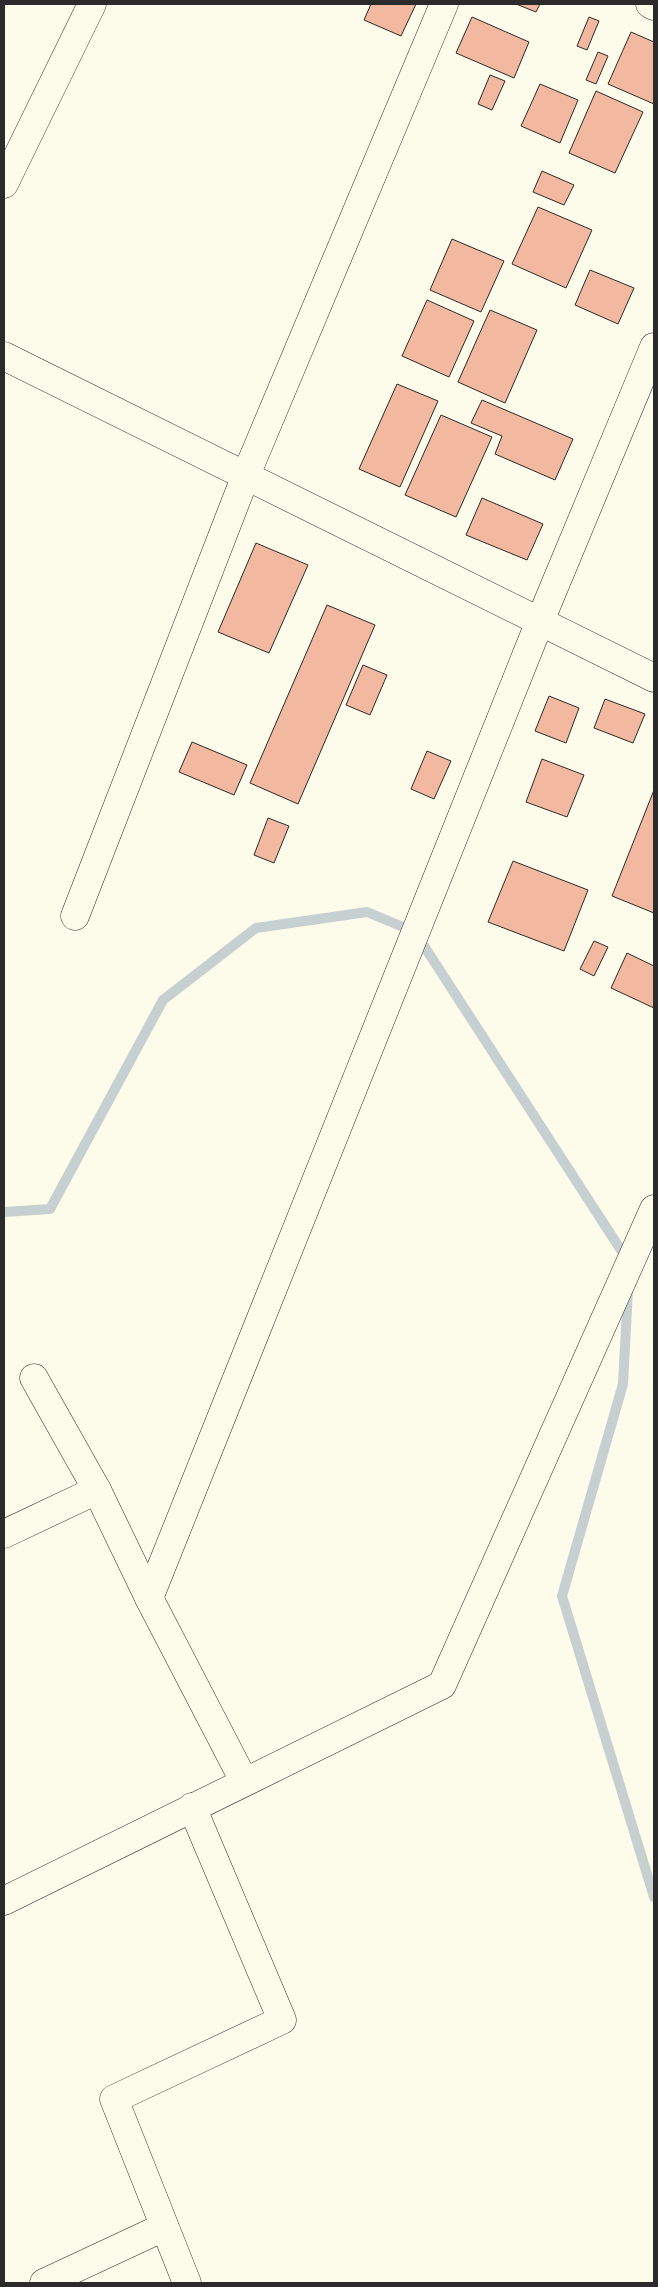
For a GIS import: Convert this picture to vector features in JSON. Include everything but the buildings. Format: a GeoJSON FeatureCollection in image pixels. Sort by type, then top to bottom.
{"type":"FeatureCollection","features":[{"type":"Feature","properties":{"kind":"street"},"geometry":{"type":"LineString","coordinates":[[4,184],[92,4]]}},
{"type":"Feature","properties":{"kind":"street"},"geometry":{"type":"LineString","coordinates":[[75,916],[246,475],[444,4]]}},
{"type":"Feature","properties":{"kind":"street"},"geometry":{"type":"LineString","coordinates":[[650,4],[654,6]]}},
{"type":"Feature","properties":{"kind":"street"},"geometry":{"type":"LineString","coordinates":[[149,1598],[540,621],[654,347]]}},
{"type":"Feature","properties":{"kind":"street"},"geometry":{"type":"LineString","coordinates":[[4,356],[654,678]]}},
{"type":"Feature","properties":{"kind":"street"},"geometry":{"type":"LineString","coordinates":[[4,1901],[442,1685],[654,1209]]}},
{"type":"Feature","properties":{"kind":"street"},"geometry":{"type":"LineString","coordinates":[[34,1378],[97,1490],[149,1598],[244,1781]]}},
{"type":"Feature","properties":{"kind":"street"},"geometry":{"type":"LineString","coordinates":[[4,1534],[97,1490]]}},
{"type":"Feature","properties":{"kind":"street"},"geometry":{"type":"LineString","coordinates":[[187,2283],[114,2099],[282,2020],[192,1807]]}},
{"type":"Feature","properties":{"kind":"street"},"geometry":{"type":"LineString","coordinates":[[44,2283],[164,2227]]}},
{"type":"Feature","properties":{"kind":"waterway"},"geometry":{"type":"LineString","coordinates":[[4,1212],[50,1209],[163,1000],[256,928],[367,912],[415,932],[628,1261]]}},
{"type":"Feature","properties":{"kind":"waterway"},"geometry":{"type":"LineString","coordinates":[[628,1290],[623,1384],[562,1596],[654,1897]]}}]}
